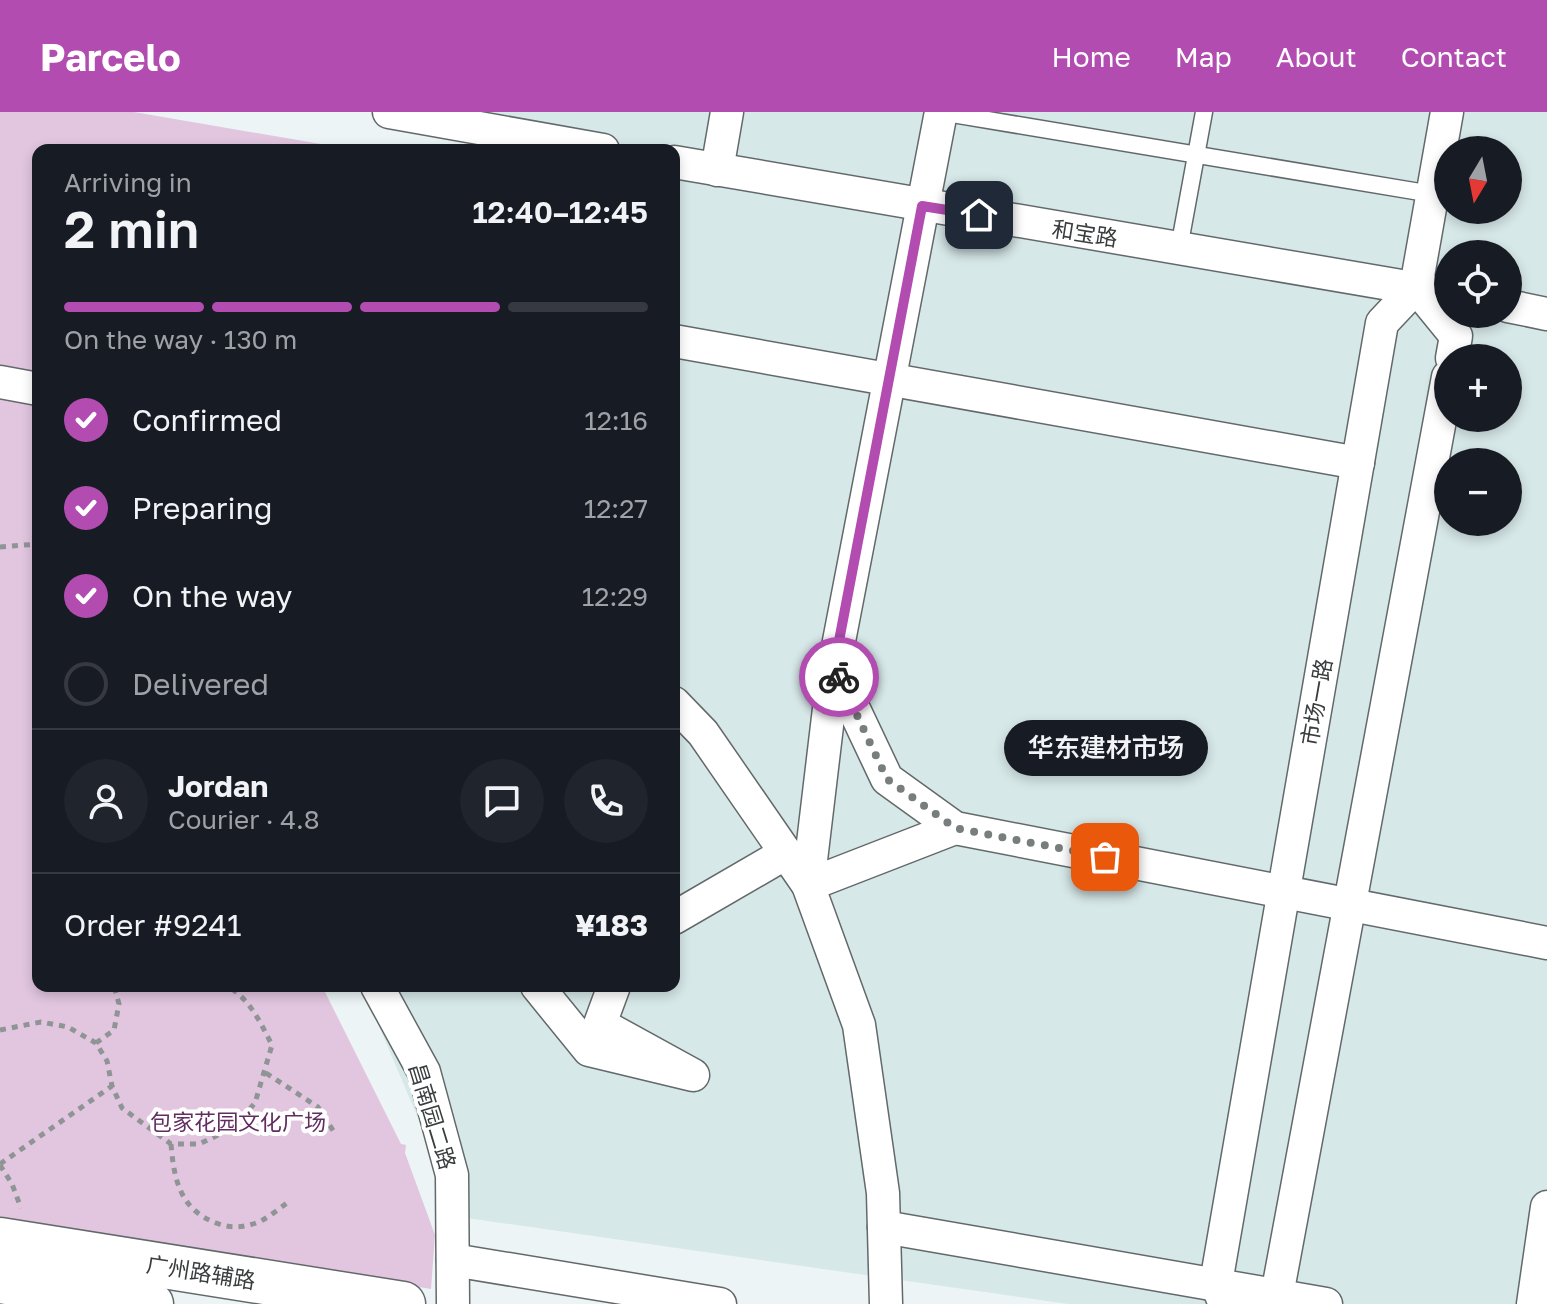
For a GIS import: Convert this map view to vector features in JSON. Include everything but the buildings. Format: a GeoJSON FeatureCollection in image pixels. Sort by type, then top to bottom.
{"type":"FeatureCollection","features":[{"type":"Feature","properties":{"kind":"main road","name":"广州路辅路"},"geometry":{"type":"LineString","coordinates":[[13,1242],[403,1304]]}},
{"type":"Feature","properties":{"kind":"main road"},"geometry":{"type":"LineString","coordinates":[[0,1281],[151,1304]]}},
{"type":"Feature","properties":{"kind":"street"},"geometry":{"type":"LineString","coordinates":[[389,112],[565,144]]}},
{"type":"Feature","properties":{"kind":"street"},"geometry":{"type":"LineString","coordinates":[[717,170],[727,112]]}},
{"type":"Feature","properties":{"kind":"street"},"geometry":{"type":"LineString","coordinates":[[808,885],[834,667],[940,112]]}},
{"type":"Feature","properties":{"kind":"street"},"geometry":{"type":"LineString","coordinates":[[1447,112],[1416,287],[1456,336],[1455,344]]}},
{"type":"Feature","properties":{"kind":"street","name":"和宝路"},"geometry":{"type":"LineString","coordinates":[[680,163],[1434,291]]}},
{"type":"Feature","properties":{"kind":"street","name":"市场一路"},"geometry":{"type":"LineString","coordinates":[[1220,1294],[1284,892],[1382,323],[1416,287]]}},
{"type":"Feature","properties":{"kind":"street"},"geometry":{"type":"LineString","coordinates":[[1522,309],[1547,314]]}},
{"type":"Feature","properties":{"kind":"street"},"geometry":{"type":"LineString","coordinates":[[680,342],[1358,463]]}},
{"type":"Feature","properties":{"kind":"street"},"geometry":{"type":"LineString","coordinates":[[0,382],[32,388]]}},
{"type":"Feature","properties":{"kind":"street"},"geometry":{"type":"LineString","coordinates":[[1273,1299],[1438,432]]}},
{"type":"Feature","properties":{"kind":"street"},"geometry":{"type":"LineString","coordinates":[[834,667],[887,779],[955,828],[1547,943]]}},
{"type":"Feature","properties":{"kind":"street"},"geometry":{"type":"LineString","coordinates":[[680,709],[703,733],[808,885],[859,1025],[883,1193],[886,1304]]}},
{"type":"Feature","properties":{"kind":"street"},"geometry":{"type":"LineString","coordinates":[[808,885],[955,828]]}},
{"type":"Feature","properties":{"kind":"street"},"geometry":{"type":"LineString","coordinates":[[680,915],[786,853]]}},
{"type":"Feature","properties":{"kind":"street","name":"昌南园二路"},"geometry":{"type":"LineString","coordinates":[[380,992],[424,1072],[452,1175],[453,1304]]}},
{"type":"Feature","properties":{"kind":"street"},"geometry":{"type":"LineString","coordinates":[[542,992],[589,1050],[693,1075],[600,1024],[612,992]]}},
{"type":"Feature","properties":{"kind":"street"},"geometry":{"type":"LineString","coordinates":[[1533,1304],[1547,1207]]}},
{"type":"Feature","properties":{"kind":"street"},"geometry":{"type":"LineString","coordinates":[[884,1227],[1220,1294],[1326,1304]]}},
{"type":"Feature","properties":{"kind":"street"},"geometry":{"type":"LineString","coordinates":[[453,1260],[720,1304]]}},
{"type":"Feature","properties":{"kind":"lane"},"geometry":{"type":"LineString","coordinates":[[940,112],[1432,194]]}},
{"type":"Feature","properties":{"kind":"lane"},"geometry":{"type":"LineString","coordinates":[[1179,248],[1204,112]]}},
{"type":"Feature","properties":{"kind":"path"},"geometry":{"type":"LineString","coordinates":[[0,547],[32,544]]}},
{"type":"Feature","properties":{"kind":"path"},"geometry":{"type":"LineString","coordinates":[[96,1043],[114,1030],[119,1004],[116,992]]}},
{"type":"Feature","properties":{"kind":"path"},"geometry":{"type":"LineString","coordinates":[[0,1030],[41,1022],[68,1027],[96,1043],[107,1061],[112,1086],[122,1108],[171,1144],[199,1144],[233,1128],[255,1103],[266,1073],[272,1045],[258,1018],[238,992]]}},
{"type":"Feature","properties":{"kind":"path"},"geometry":{"type":"LineString","coordinates":[[266,1073],[318,1107],[334,1132]]}},
{"type":"Feature","properties":{"kind":"path"},"geometry":{"type":"LineString","coordinates":[[13,1242],[22,1210],[0,1164],[112,1086]]}},
{"type":"Feature","properties":{"kind":"path"},"geometry":{"type":"LineString","coordinates":[[171,1144],[173,1173],[185,1200],[203,1219],[233,1229],[261,1221],[287,1203]]}},
{"type":"Feature","properties":{"kind":"shaded area"},"geometry":{"type":"Polygon","coordinates":[[[477,112],[1547,112],[1545,1304],[1068,1304],[460,1217],[365,992],[680,992],[680,144],[471,144],[477,112]]]}},
{"type":"Feature","properties":{"kind":"green space","name":"包家花园文化广场"},"geometry":{"type":"Polygon","coordinates":[[[0,112],[134,112],[321,144],[32,144],[32,992],[325,992],[401,1144],[406,1145],[405,1153],[435,1235],[431,1289],[0,1220],[0,112]]]}},
{"type":"Feature","properties":{"kind":"way so far"},"geometry":{"type":"LineString","coordinates":[[839,677],[887,779],[955,828],[1105,857]]}},
{"type":"Feature","properties":{"kind":"place","name":"华东建材市场"},"geometry":{"type":"Point","coordinates":[1105,857]}},
{"type":"Feature","properties":{"kind":"route"},"geometry":{"type":"LineString","coordinates":[[839,677],[834,667],[922,206],[979,215]]}}]}
